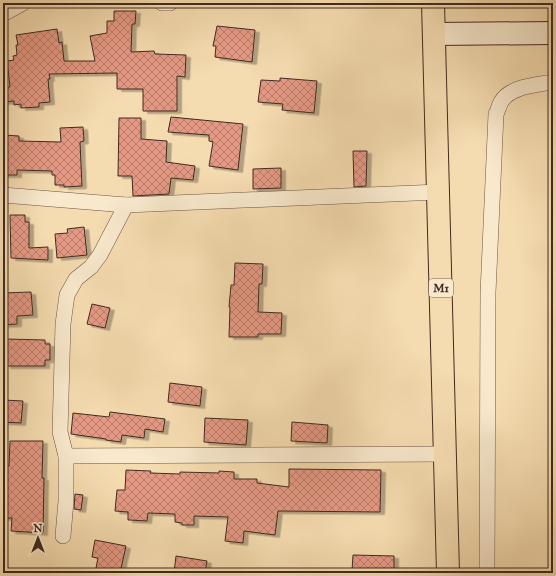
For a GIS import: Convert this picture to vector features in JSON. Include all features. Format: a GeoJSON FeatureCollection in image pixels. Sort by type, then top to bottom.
{"type":"FeatureCollection","features":[{"type":"Feature","properties":{"kind":"highway","name":"M1"},"geometry":{"type":"LineString","coordinates":[[433,3],[448,573]]}},
{"type":"Feature","properties":{"kind":"street"},"geometry":{"type":"LineString","coordinates":[[3,14],[23,3]]}},
{"type":"Feature","properties":{"kind":"street"},"geometry":{"type":"LineString","coordinates":[[162,3],[170,3]]}},
{"type":"Feature","properties":{"kind":"street"},"geometry":{"type":"LineString","coordinates":[[434,34],[553,33]]}},
{"type":"Feature","properties":{"kind":"street"},"geometry":{"type":"LineString","coordinates":[[487,573],[488,293],[496,114],[501,102],[509,94],[520,89],[553,82]]}},
{"type":"Feature","properties":{"kind":"street"},"geometry":{"type":"LineString","coordinates":[[3,195],[126,205],[439,192]]}},
{"type":"Feature","properties":{"kind":"street"},"geometry":{"type":"LineString","coordinates":[[63,536],[66,500],[66,456],[60,432],[63,324],[66,295],[76,279],[91,267],[100,255],[126,205]]}},
{"type":"Feature","properties":{"kind":"street"},"geometry":{"type":"LineString","coordinates":[[66,456],[445,454]]}},
{"type":"Feature","properties":{"kind":"building"},"geometry":{"type":"Polygon","coordinates":[[[114,11],[136,11],[135,24],[132,24],[131,52],[154,51],[155,54],[186,55],[185,77],[177,76],[177,111],[143,111],[143,89],[117,89],[117,73],[49,74],[50,102],[39,103],[39,107],[21,108],[21,104],[14,105],[14,101],[3,102],[3,87],[10,87],[7,61],[14,60],[13,56],[17,55],[16,45],[18,45],[16,35],[57,29],[59,43],[62,42],[64,61],[95,61],[90,36],[107,33],[107,21],[114,21],[114,11]]]}},
{"type":"Feature","properties":{"kind":"building"},"geometry":{"type":"Polygon","coordinates":[[[217,26],[255,30],[252,62],[215,57],[216,46],[213,46],[217,26]]]}},
{"type":"Feature","properties":{"kind":"building"},"geometry":{"type":"Polygon","coordinates":[[[280,78],[317,81],[314,113],[282,110],[283,104],[258,102],[261,80],[280,81],[280,78]]]}},
{"type":"Feature","properties":{"kind":"building"},"geometry":{"type":"Polygon","coordinates":[[[171,117],[243,124],[238,170],[209,166],[213,142],[209,141],[209,135],[168,132],[171,117]]]}},
{"type":"Feature","properties":{"kind":"building"},"geometry":{"type":"Polygon","coordinates":[[[119,118],[141,118],[141,139],[167,141],[166,162],[195,166],[193,180],[171,178],[169,194],[133,196],[132,176],[118,176],[119,118]]]}},
{"type":"Feature","properties":{"kind":"building"},"geometry":{"type":"Polygon","coordinates":[[[83,127],[84,141],[80,142],[82,186],[64,187],[64,185],[55,185],[55,175],[52,175],[52,171],[17,170],[17,175],[3,175],[3,135],[19,136],[19,141],[61,142],[60,128],[83,127]]]}},
{"type":"Feature","properties":{"kind":"building"},"geometry":{"type":"Polygon","coordinates":[[[353,151],[367,151],[366,186],[354,187],[353,151]]]}},
{"type":"Feature","properties":{"kind":"building"},"geometry":{"type":"Polygon","coordinates":[[[281,168],[281,188],[253,189],[253,169],[281,168]]]}},
{"type":"Feature","properties":{"kind":"building"},"geometry":{"type":"Polygon","coordinates":[[[10,215],[25,215],[25,222],[29,222],[29,248],[48,247],[48,260],[11,258],[10,215]]]}},
{"type":"Feature","properties":{"kind":"building"},"geometry":{"type":"Polygon","coordinates":[[[84,227],[87,255],[57,258],[55,234],[68,233],[67,229],[84,227]]]}},
{"type":"Feature","properties":{"kind":"building"},"geometry":{"type":"Polygon","coordinates":[[[235,263],[263,264],[262,284],[259,284],[258,312],[282,313],[281,334],[258,334],[258,337],[229,337],[229,307],[231,285],[234,285],[235,263]]]}},
{"type":"Feature","properties":{"kind":"building"},"geometry":{"type":"Polygon","coordinates":[[[31,292],[33,315],[17,316],[17,324],[3,325],[3,293],[31,292]]]}},
{"type":"Feature","properties":{"kind":"building"},"geometry":{"type":"Polygon","coordinates":[[[92,304],[110,308],[105,328],[87,324],[92,304]]]}},
{"type":"Feature","properties":{"kind":"building"},"geometry":{"type":"Polygon","coordinates":[[[6,339],[45,340],[45,344],[50,344],[50,360],[45,360],[45,366],[6,366],[6,339]]]}},
{"type":"Feature","properties":{"kind":"building"},"geometry":{"type":"Polygon","coordinates":[[[170,383],[202,387],[200,406],[168,402],[170,383]]]}},
{"type":"Feature","properties":{"kind":"building"},"geometry":{"type":"Polygon","coordinates":[[[3,400],[23,401],[21,423],[3,422],[3,400]]]}},
{"type":"Feature","properties":{"kind":"building"},"geometry":{"type":"Polygon","coordinates":[[[110,412],[165,419],[163,432],[145,429],[144,438],[122,435],[121,442],[71,434],[73,413],[109,417],[110,412]]]}},
{"type":"Feature","properties":{"kind":"building"},"geometry":{"type":"Polygon","coordinates":[[[205,418],[248,420],[246,445],[204,442],[205,418]]]}},
{"type":"Feature","properties":{"kind":"building"},"geometry":{"type":"Polygon","coordinates":[[[292,422],[328,425],[327,443],[291,441],[292,422]]]}},
{"type":"Feature","properties":{"kind":"building"},"geometry":{"type":"Polygon","coordinates":[[[10,441],[43,441],[43,533],[11,531],[12,518],[3,518],[3,465],[9,466],[10,441]]]}},
{"type":"Feature","properties":{"kind":"building"},"geometry":{"type":"Polygon","coordinates":[[[289,469],[381,470],[380,512],[278,511],[275,535],[244,531],[243,543],[225,541],[228,517],[194,516],[194,525],[182,525],[182,523],[175,522],[175,514],[148,513],[147,521],[128,520],[128,512],[115,511],[117,490],[125,490],[126,470],[151,471],[150,473],[180,474],[180,472],[234,472],[234,479],[257,479],[257,483],[289,487],[289,469]]]}},
{"type":"Feature","properties":{"kind":"building"},"geometry":{"type":"Polygon","coordinates":[[[75,494],[83,495],[81,510],[74,509],[75,494]]]}},
{"type":"Feature","properties":{"kind":"building"},"geometry":{"type":"Polygon","coordinates":[[[95,540],[126,546],[120,573],[95,573],[98,558],[92,557],[95,540]]]}},
{"type":"Feature","properties":{"kind":"building"},"geometry":{"type":"Polygon","coordinates":[[[353,555],[394,556],[394,573],[352,571],[353,555]]]}},
{"type":"Feature","properties":{"kind":"building"},"geometry":{"type":"Polygon","coordinates":[[[176,556],[207,561],[205,573],[174,573],[176,556]]]}}]}
